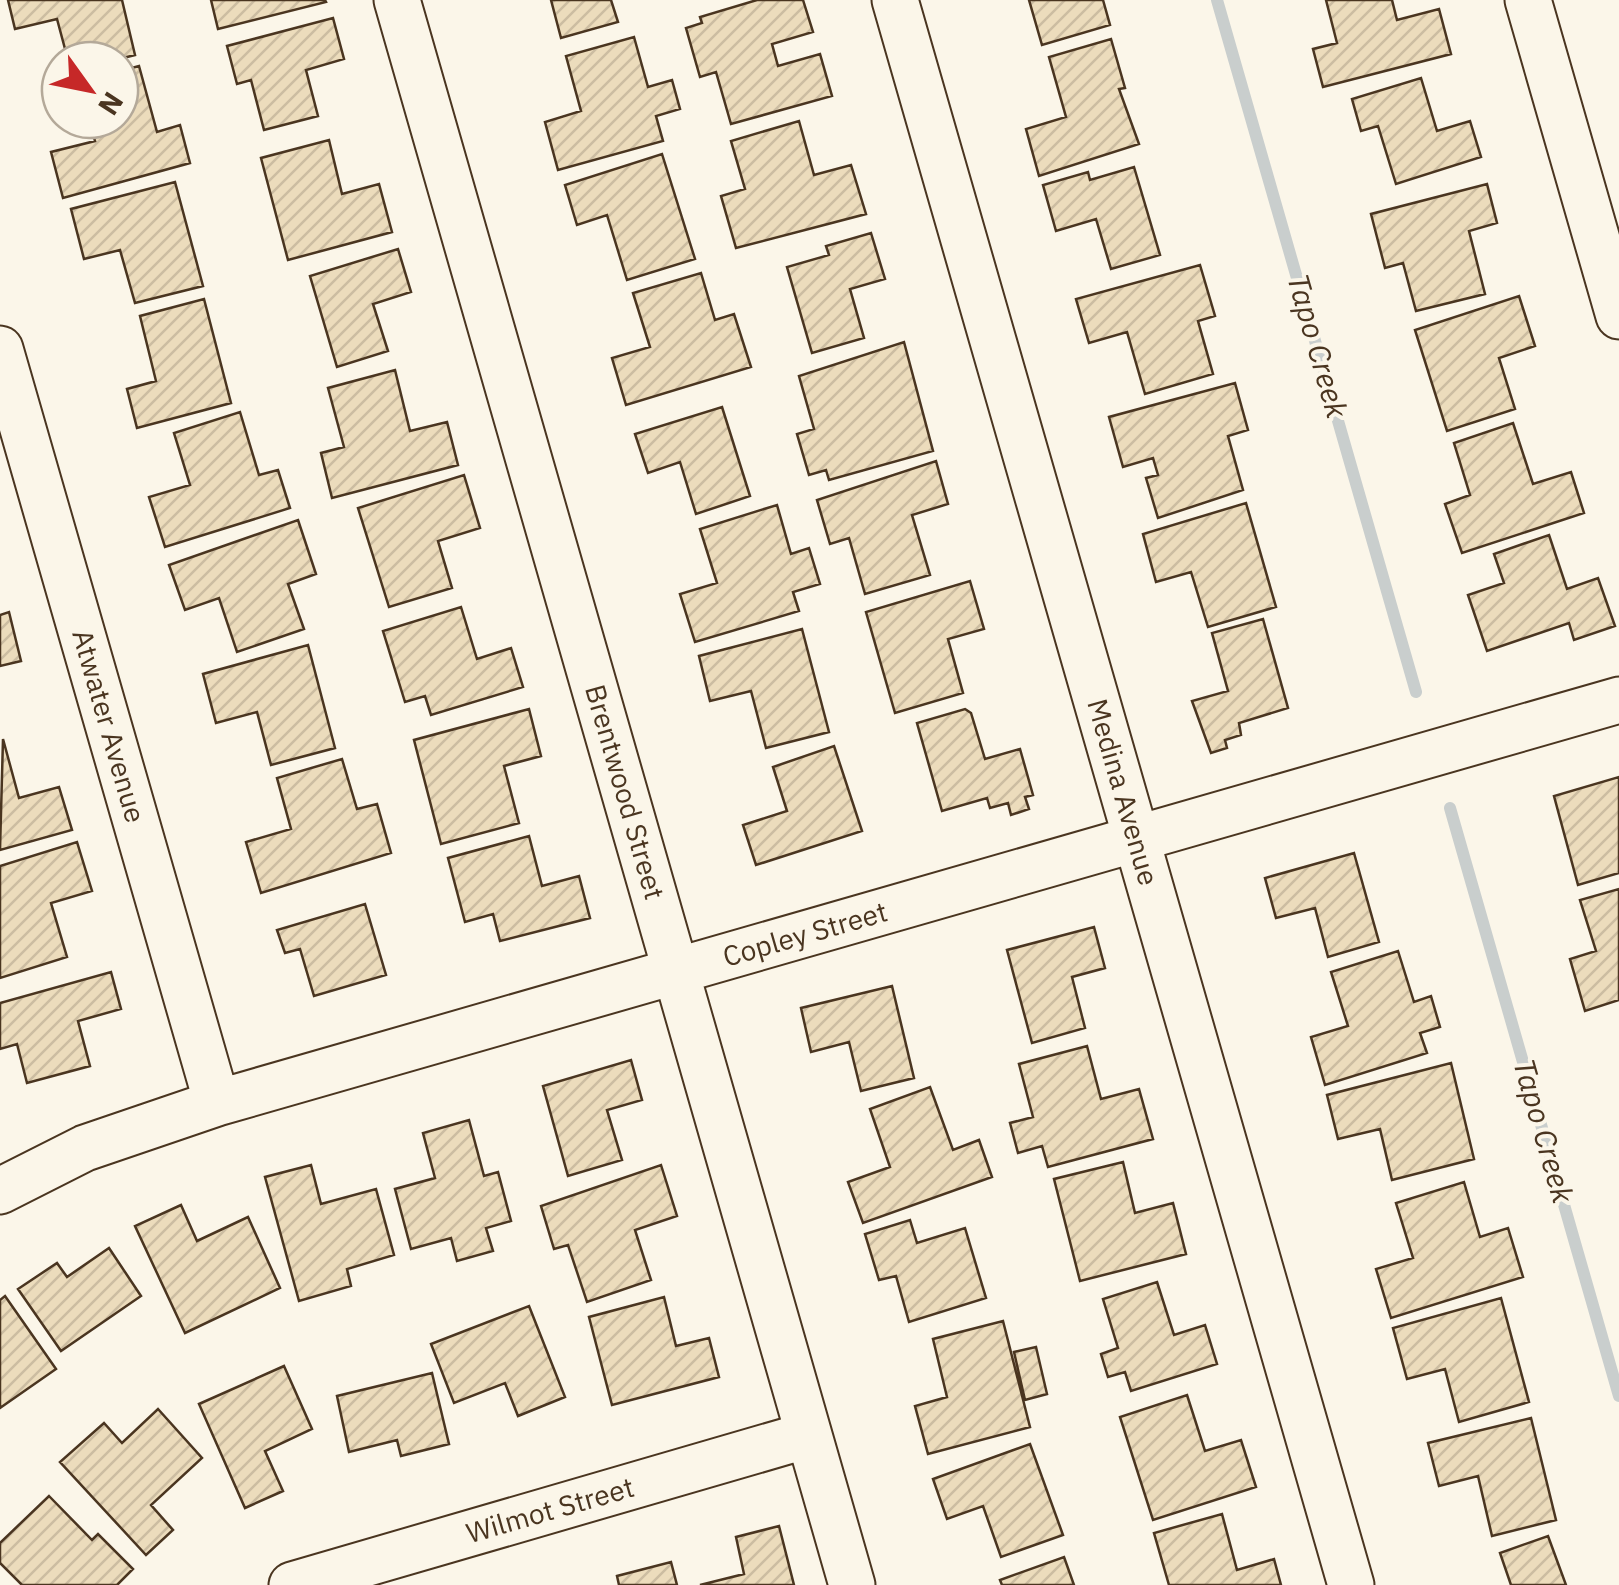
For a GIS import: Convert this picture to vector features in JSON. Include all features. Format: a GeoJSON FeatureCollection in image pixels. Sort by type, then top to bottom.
{"type":"FeatureCollection","features":[{"type":"Feature","properties":{"kind":"street","name":"Brentwood Street"},"geometry":{"type":"LineString","coordinates":[[397,0],[852,1585]]}},
{"type":"Feature","properties":{"kind":"street","name":"Medina Avenue"},"geometry":{"type":"LineString","coordinates":[[895,0],[1350,1585]]}},
{"type":"Feature","properties":{"kind":"street"},"geometry":{"type":"LineString","coordinates":[[1528,0],[1619,316]]}},
{"type":"Feature","properties":{"kind":"street","name":"Atwater Avenue"},"geometry":{"type":"LineString","coordinates":[[0,349],[217,1103]]}},
{"type":"Feature","properties":{"kind":"street","name":"Copley Street"},"geometry":{"type":"LineString","coordinates":[[0,1192],[85,1148],[217,1103],[1619,700]]}},
{"type":"Feature","properties":{"kind":"street","name":"Wilmot Street"},"geometry":{"type":"LineString","coordinates":[[292,1585],[808,1435]]}},
{"type":"Feature","properties":{"kind":"building"},"geometry":{"type":"Polygon","coordinates":[[[8,0],[122,0],[131,40],[63,40],[57,19],[15,29],[8,0]]]}},
{"type":"Feature","properties":{"kind":"building"},"geometry":{"type":"Polygon","coordinates":[[[211,0],[325,0],[326,2],[218,29],[211,0]]]}},
{"type":"Feature","properties":{"kind":"building"},"geometry":{"type":"Polygon","coordinates":[[[551,0],[611,0],[618,22],[561,38],[551,0]]]}},
{"type":"Feature","properties":{"kind":"building"},"geometry":{"type":"Polygon","coordinates":[[[757,0],[803,0],[813,32],[772,44],[778,66],[820,54],[832,96],[731,124],[716,72],[700,77],[686,28],[702,23],[700,17],[757,0]]]}},
{"type":"Feature","properties":{"kind":"building"},"geometry":{"type":"Polygon","coordinates":[[[1029,0],[1103,0],[1110,25],[1042,45],[1029,0]]]}},
{"type":"Feature","properties":{"kind":"building"},"geometry":{"type":"Polygon","coordinates":[[[1326,0],[1392,0],[1397,20],[1439,9],[1451,54],[1323,87],[1313,49],[1337,43],[1326,0]]]}},
{"type":"Feature","properties":{"kind":"building"},"geometry":{"type":"Polygon","coordinates":[[[333,18],[344,59],[306,70],[318,116],[264,130],[251,80],[237,84],[227,46],[333,18]]]}},
{"type":"Feature","properties":{"kind":"building"},"geometry":{"type":"Polygon","coordinates":[[[634,37],[648,87],[672,80],[680,109],[656,116],[663,141],[558,170],[545,122],[581,111],[566,56],[634,37]]]}},
{"type":"Feature","properties":{"kind":"building"},"geometry":{"type":"Polygon","coordinates":[[[1111,39],[1125,88],[1119,89],[1139,144],[1039,176],[1026,129],[1066,117],[1049,57],[1111,39]]]}},
{"type":"Feature","properties":{"kind":"building"},"geometry":{"type":"Polygon","coordinates":[[[140,70],[157,132],[180,125],[190,163],[63,198],[51,152],[95,141],[140,140],[140,70]]]}},
{"type":"Feature","properties":{"kind":"building"},"geometry":{"type":"Polygon","coordinates":[[[1421,78],[1437,131],[1470,121],[1481,157],[1396,184],[1378,126],[1361,131],[1352,99],[1421,78]]]}},
{"type":"Feature","properties":{"kind":"building"},"geometry":{"type":"Polygon","coordinates":[[[799,121],[814,175],[851,165],[866,214],[736,248],[721,196],[745,189],[731,141],[799,121]]]}},
{"type":"Feature","properties":{"kind":"building"},"geometry":{"type":"Polygon","coordinates":[[[329,140],[342,194],[379,184],[392,232],[288,260],[261,158],[329,140]]]}},
{"type":"Feature","properties":{"kind":"building"},"geometry":{"type":"Polygon","coordinates":[[[662,154],[695,259],[627,280],[607,215],[577,225],[565,185],[662,154]]]}},
{"type":"Feature","properties":{"kind":"building"},"geometry":{"type":"Polygon","coordinates":[[[1134,167],[1160,255],[1111,269],[1096,219],[1056,231],[1043,185],[1088,172],[1090,180],[1134,167]]]}},
{"type":"Feature","properties":{"kind":"building"},"geometry":{"type":"Polygon","coordinates":[[[175,182],[203,286],[135,303],[120,250],[84,259],[71,209],[175,182]]]}},
{"type":"Feature","properties":{"kind":"building"},"geometry":{"type":"Polygon","coordinates":[[[1487,184],[1497,223],[1469,231],[1485,294],[1416,311],[1403,263],[1385,268],[1371,214],[1487,184]]]}},
{"type":"Feature","properties":{"kind":"building"},"geometry":{"type":"Polygon","coordinates":[[[871,233],[885,279],[850,289],[864,338],[812,353],[787,267],[829,255],[826,246],[871,233]]]}},
{"type":"Feature","properties":{"kind":"building"},"geometry":{"type":"Polygon","coordinates":[[[398,249],[411,292],[373,304],[388,351],[337,367],[310,276],[398,249]]]}},
{"type":"Feature","properties":{"kind":"building"},"geometry":{"type":"Polygon","coordinates":[[[1200,265],[1215,316],[1198,321],[1213,374],[1145,394],[1127,332],[1089,343],[1076,299],[1200,265]]]}},
{"type":"Feature","properties":{"kind":"building"},"geometry":{"type":"Polygon","coordinates":[[[701,273],[715,320],[734,314],[751,367],[626,405],[612,358],[650,347],[633,293],[701,273]]]}},
{"type":"Feature","properties":{"kind":"building"},"geometry":{"type":"Polygon","coordinates":[[[1519,296],[1535,346],[1499,358],[1515,409],[1447,431],[1415,330],[1519,296]]]}},
{"type":"Feature","properties":{"kind":"building"},"geometry":{"type":"Polygon","coordinates":[[[204,299],[231,403],[137,428],[127,389],[156,381],[140,316],[204,299]]]}},
{"type":"Feature","properties":{"kind":"building"},"geometry":{"type":"Polygon","coordinates":[[[904,342],[933,451],[829,480],[826,470],[809,475],[797,434],[814,429],[799,376],[904,342]]]}},
{"type":"Feature","properties":{"kind":"building"},"geometry":{"type":"Polygon","coordinates":[[[395,370],[410,431],[447,422],[458,465],[332,498],[321,453],[344,447],[328,388],[395,370]]]}},
{"type":"Feature","properties":{"kind":"building"},"geometry":{"type":"Polygon","coordinates":[[[1235,383],[1248,430],[1228,436],[1243,490],[1158,518],[1146,478],[1158,475],[1153,458],[1123,467],[1109,417],[1235,383]]]}},
{"type":"Feature","properties":{"kind":"building"},"geometry":{"type":"Polygon","coordinates":[[[722,407],[750,496],[696,514],[680,462],[648,473],[635,434],[722,407]]]}},
{"type":"Feature","properties":{"kind":"building"},"geometry":{"type":"Polygon","coordinates":[[[240,412],[259,475],[278,470],[290,508],[165,547],[149,497],[190,485],[174,433],[240,412]]]}},
{"type":"Feature","properties":{"kind":"building"},"geometry":{"type":"Polygon","coordinates":[[[1513,423],[1533,484],[1571,472],[1584,513],[1462,553],[1445,504],[1470,495],[1454,443],[1513,423]]]}},
{"type":"Feature","properties":{"kind":"building"},"geometry":{"type":"Polygon","coordinates":[[[936,461],[948,504],[912,515],[930,575],[865,594],[849,538],[830,544],[817,500],[936,461]]]}},
{"type":"Feature","properties":{"kind":"building"},"geometry":{"type":"Polygon","coordinates":[[[464,475],[480,528],[438,541],[452,588],[389,607],[358,508],[464,475]]]}},
{"type":"Feature","properties":{"kind":"building"},"geometry":{"type":"Polygon","coordinates":[[[1246,503],[1276,607],[1208,627],[1191,572],[1156,582],[1143,534],[1246,503]]]}},
{"type":"Feature","properties":{"kind":"building"},"geometry":{"type":"Polygon","coordinates":[[[777,505],[791,554],[809,548],[820,584],[793,592],[799,611],[695,642],[680,594],[717,583],[700,529],[777,505]]]}},
{"type":"Feature","properties":{"kind":"building"},"geometry":{"type":"Polygon","coordinates":[[[298,520],[316,574],[288,584],[304,629],[237,652],[219,598],[185,610],[169,565],[298,520]]]}},
{"type":"Feature","properties":{"kind":"building"},"geometry":{"type":"Polygon","coordinates":[[[1549,535],[1567,589],[1598,578],[1615,626],[1574,640],[1569,623],[1487,651],[1468,595],[1504,583],[1494,554],[1549,535]]]}},
{"type":"Feature","properties":{"kind":"building"},"geometry":{"type":"Polygon","coordinates":[[[970,581],[984,629],[948,639],[963,693],[895,713],[866,612],[970,581]]]}},
{"type":"Feature","properties":{"kind":"building"},"geometry":{"type":"Polygon","coordinates":[[[461,607],[477,659],[511,648],[523,687],[431,715],[425,696],[405,702],[383,631],[461,607]]]}},
{"type":"Feature","properties":{"kind":"building"},"geometry":{"type":"Polygon","coordinates":[[[9,612],[21,661],[0,666],[0,615],[9,612]]]}},
{"type":"Feature","properties":{"kind":"building"},"geometry":{"type":"Polygon","coordinates":[[[1263,619],[1288,708],[1239,723],[1241,735],[1225,740],[1227,748],[1211,753],[1192,701],[1228,691],[1212,633],[1263,619]]]}},
{"type":"Feature","properties":{"kind":"building"},"geometry":{"type":"Polygon","coordinates":[[[802,629],[829,732],[766,748],[751,691],[710,701],[699,656],[802,629]]]}},
{"type":"Feature","properties":{"kind":"building"},"geometry":{"type":"Polygon","coordinates":[[[308,645],[335,748],[271,765],[257,712],[216,723],[203,674],[308,645]]]}},
{"type":"Feature","properties":{"kind":"building"},"geometry":{"type":"Polygon","coordinates":[[[529,709],[541,756],[504,766],[519,823],[441,844],[414,740],[529,709]]]}},
{"type":"Feature","properties":{"kind":"building"},"geometry":{"type":"Polygon","coordinates":[[[965,709],[971,713],[985,759],[1020,749],[1033,795],[1025,797],[1029,809],[1011,815],[1008,803],[990,808],[987,798],[942,811],[917,723],[965,709]]]}},
{"type":"Feature","properties":{"kind":"building"},"geometry":{"type":"Polygon","coordinates":[[[3,739],[19,798],[59,787],[72,830],[0,850],[3,739]]]}},
{"type":"Feature","properties":{"kind":"building"},"geometry":{"type":"Polygon","coordinates":[[[834,746],[862,831],[756,865],[743,825],[787,811],[773,767],[834,746]]]}},
{"type":"Feature","properties":{"kind":"building"},"geometry":{"type":"Polygon","coordinates":[[[342,759],[357,809],[377,804],[391,853],[261,893],[246,842],[291,829],[277,778],[342,759]]]}},
{"type":"Feature","properties":{"kind":"building"},"geometry":{"type":"Polygon","coordinates":[[[1619,777],[1619,873],[1578,885],[1554,796],[1619,777]]]}},
{"type":"Feature","properties":{"kind":"building"},"geometry":{"type":"Polygon","coordinates":[[[529,836],[542,886],[579,876],[590,918],[500,941],[493,914],[465,922],[448,858],[529,836]]]}},
{"type":"Feature","properties":{"kind":"building"},"geometry":{"type":"Polygon","coordinates":[[[77,842],[92,891],[51,903],[67,957],[0,978],[0,866],[77,842]]]}},
{"type":"Feature","properties":{"kind":"building"},"geometry":{"type":"Polygon","coordinates":[[[1354,853],[1379,942],[1328,957],[1315,908],[1276,918],[1265,878],[1354,853]]]}},
{"type":"Feature","properties":{"kind":"building"},"geometry":{"type":"Polygon","coordinates":[[[1619,889],[1619,1000],[1585,1011],[1570,959],[1596,951],[1580,900],[1619,889]]]}},
{"type":"Feature","properties":{"kind":"building"},"geometry":{"type":"Polygon","coordinates":[[[365,904],[386,975],[314,996],[300,949],[285,953],[277,930],[365,904]]]}},
{"type":"Feature","properties":{"kind":"building"},"geometry":{"type":"Polygon","coordinates":[[[1094,927],[1105,968],[1072,977],[1085,1028],[1032,1043],[1007,950],[1094,927]]]}},
{"type":"Feature","properties":{"kind":"building"},"geometry":{"type":"Polygon","coordinates":[[[1398,951],[1414,1002],[1431,996],[1440,1027],[1420,1033],[1427,1053],[1325,1085],[1311,1037],[1348,1026],[1331,972],[1398,951]]]}},
{"type":"Feature","properties":{"kind":"building"},"geometry":{"type":"Polygon","coordinates":[[[111,972],[121,1009],[78,1021],[90,1066],[27,1083],[17,1044],[0,1049],[0,1003],[111,972]]]}},
{"type":"Feature","properties":{"kind":"building"},"geometry":{"type":"Polygon","coordinates":[[[892,986],[914,1078],[861,1091],[849,1042],[811,1052],[801,1008],[892,986]]]}},
{"type":"Feature","properties":{"kind":"building"},"geometry":{"type":"Polygon","coordinates":[[[1087,1046],[1101,1099],[1139,1089],[1153,1139],[1048,1167],[1042,1146],[1018,1153],[1010,1123],[1033,1117],[1019,1064],[1087,1046]]]}},
{"type":"Feature","properties":{"kind":"building"},"geometry":{"type":"Polygon","coordinates":[[[631,1060],[642,1100],[607,1110],[622,1160],[568,1176],[543,1086],[631,1060]]]}},
{"type":"Feature","properties":{"kind":"building"},"geometry":{"type":"Polygon","coordinates":[[[1451,1063],[1474,1159],[1392,1180],[1380,1129],[1338,1139],[1327,1095],[1451,1063]]]}},
{"type":"Feature","properties":{"kind":"building"},"geometry":{"type":"Polygon","coordinates":[[[930,1087],[953,1150],[979,1140],[992,1177],[863,1223],[848,1182],[890,1167],[870,1109],[930,1087]]]}},
{"type":"Feature","properties":{"kind":"building"},"geometry":{"type":"Polygon","coordinates":[[[469,1120],[484,1176],[498,1172],[511,1221],[486,1228],[493,1251],[457,1261],[451,1238],[411,1249],[395,1189],[435,1178],[423,1133],[469,1120]]]}},
{"type":"Feature","properties":{"kind":"building"},"geometry":{"type":"Polygon","coordinates":[[[1123,1162],[1135,1213],[1173,1203],[1186,1254],[1080,1281],[1054,1179],[1123,1162]]]}},
{"type":"Feature","properties":{"kind":"building"},"geometry":{"type":"Polygon","coordinates":[[[311,1165],[321,1204],[376,1189],[394,1255],[347,1269],[351,1286],[299,1301],[265,1177],[311,1165]]]}},
{"type":"Feature","properties":{"kind":"building"},"geometry":{"type":"Polygon","coordinates":[[[661,1165],[677,1216],[635,1230],[651,1280],[587,1302],[568,1245],[554,1249],[541,1206],[661,1165]]]}},
{"type":"Feature","properties":{"kind":"building"},"geometry":{"type":"Polygon","coordinates":[[[1464,1182],[1480,1237],[1508,1228],[1523,1277],[1391,1318],[1376,1269],[1413,1258],[1396,1203],[1464,1182]]]}},
{"type":"Feature","properties":{"kind":"building"},"geometry":{"type":"Polygon","coordinates":[[[181,1205],[197,1241],[248,1217],[280,1288],[185,1333],[135,1226],[181,1205]]]}},
{"type":"Feature","properties":{"kind":"building"},"geometry":{"type":"Polygon","coordinates":[[[910,1220],[917,1243],[965,1228],[986,1298],[909,1322],[896,1276],[879,1280],[865,1234],[910,1220]]]}},
{"type":"Feature","properties":{"kind":"building"},"geometry":{"type":"Polygon","coordinates":[[[109,1248],[141,1296],[61,1351],[18,1289],[57,1263],[67,1277],[109,1248]]]}},
{"type":"Feature","properties":{"kind":"building"},"geometry":{"type":"Polygon","coordinates":[[[1157,1282],[1174,1335],[1205,1325],[1217,1364],[1131,1391],[1125,1372],[1108,1377],[1101,1354],[1118,1348],[1103,1299],[1157,1282]]]}},
{"type":"Feature","properties":{"kind":"building"},"geometry":{"type":"Polygon","coordinates":[[[5,1296],[56,1369],[0,1408],[0,1300],[5,1296]]]}},
{"type":"Feature","properties":{"kind":"building"},"geometry":{"type":"Polygon","coordinates":[[[664,1297],[676,1346],[709,1338],[719,1377],[612,1405],[589,1317],[664,1297]]]}},
{"type":"Feature","properties":{"kind":"building"},"geometry":{"type":"Polygon","coordinates":[[[1501,1298],[1529,1402],[1459,1422],[1445,1369],[1407,1379],[1393,1328],[1501,1298]]]}},
{"type":"Feature","properties":{"kind":"building"},"geometry":{"type":"Polygon","coordinates":[[[529,1306],[565,1397],[518,1416],[505,1383],[454,1403],[431,1344],[529,1306]]]}},
{"type":"Feature","properties":{"kind":"building"},"geometry":{"type":"Polygon","coordinates":[[[1003,1321],[1030,1427],[928,1454],[915,1406],[947,1397],[933,1339],[1003,1321]]]}},
{"type":"Feature","properties":{"kind":"building"},"geometry":{"type":"Polygon","coordinates":[[[1036,1347],[1047,1394],[1025,1400],[1014,1352],[1036,1347]]]}},
{"type":"Feature","properties":{"kind":"building"},"geometry":{"type":"Polygon","coordinates":[[[284,1366],[312,1429],[265,1451],[283,1491],[245,1508],[199,1404],[284,1366]]]}},
{"type":"Feature","properties":{"kind":"building"},"geometry":{"type":"Polygon","coordinates":[[[432,1373],[449,1444],[401,1456],[397,1440],[349,1452],[337,1396],[432,1373]]]}},
{"type":"Feature","properties":{"kind":"building"},"geometry":{"type":"Polygon","coordinates":[[[1187,1395],[1205,1451],[1241,1440],[1256,1487],[1153,1520],[1120,1417],[1187,1395]]]}},
{"type":"Feature","properties":{"kind":"building"},"geometry":{"type":"Polygon","coordinates":[[[158,1409],[202,1458],[151,1505],[173,1530],[146,1555],[60,1462],[104,1423],[122,1443],[158,1409]]]}},
{"type":"Feature","properties":{"kind":"building"},"geometry":{"type":"Polygon","coordinates":[[[1531,1418],[1556,1520],[1492,1536],[1478,1476],[1439,1486],[1428,1443],[1531,1418]]]}},
{"type":"Feature","properties":{"kind":"building"},"geometry":{"type":"Polygon","coordinates":[[[1030,1444],[1063,1535],[1001,1557],[983,1506],[947,1519],[933,1479],[1030,1444]]]}},
{"type":"Feature","properties":{"kind":"building"},"geometry":{"type":"Polygon","coordinates":[[[49,1496],[92,1540],[98,1534],[133,1569],[117,1585],[22,1585],[0,1563],[0,1543],[49,1496]]]}},
{"type":"Feature","properties":{"kind":"building"},"geometry":{"type":"Polygon","coordinates":[[[1222,1514],[1237,1570],[1274,1559],[1281,1585],[1169,1585],[1154,1533],[1222,1514]]]}},
{"type":"Feature","properties":{"kind":"building"},"geometry":{"type":"Polygon","coordinates":[[[779,1526],[794,1585],[700,1585],[744,1574],[736,1537],[779,1526]]]}},
{"type":"Feature","properties":{"kind":"building"},"geometry":{"type":"Polygon","coordinates":[[[1548,1536],[1566,1585],[1511,1585],[1500,1553],[1548,1536]]]}},
{"type":"Feature","properties":{"kind":"building"},"geometry":{"type":"Polygon","coordinates":[[[1064,1557],[1074,1585],[1002,1585],[1000,1580],[1064,1557]]]}},
{"type":"Feature","properties":{"kind":"building"},"geometry":{"type":"Polygon","coordinates":[[[671,1562],[677,1585],[619,1585],[617,1576],[671,1562]]]}},
{"type":"Feature","properties":{"kind":"waterway","name":"Tapo Creek"},"geometry":{"type":"LineString","coordinates":[[1217,0],[1416,692]]}},
{"type":"Feature","properties":{"kind":"waterway","name":"Tapo Creek"},"geometry":{"type":"LineString","coordinates":[[1450,808],[1619,1396]]}}]}
